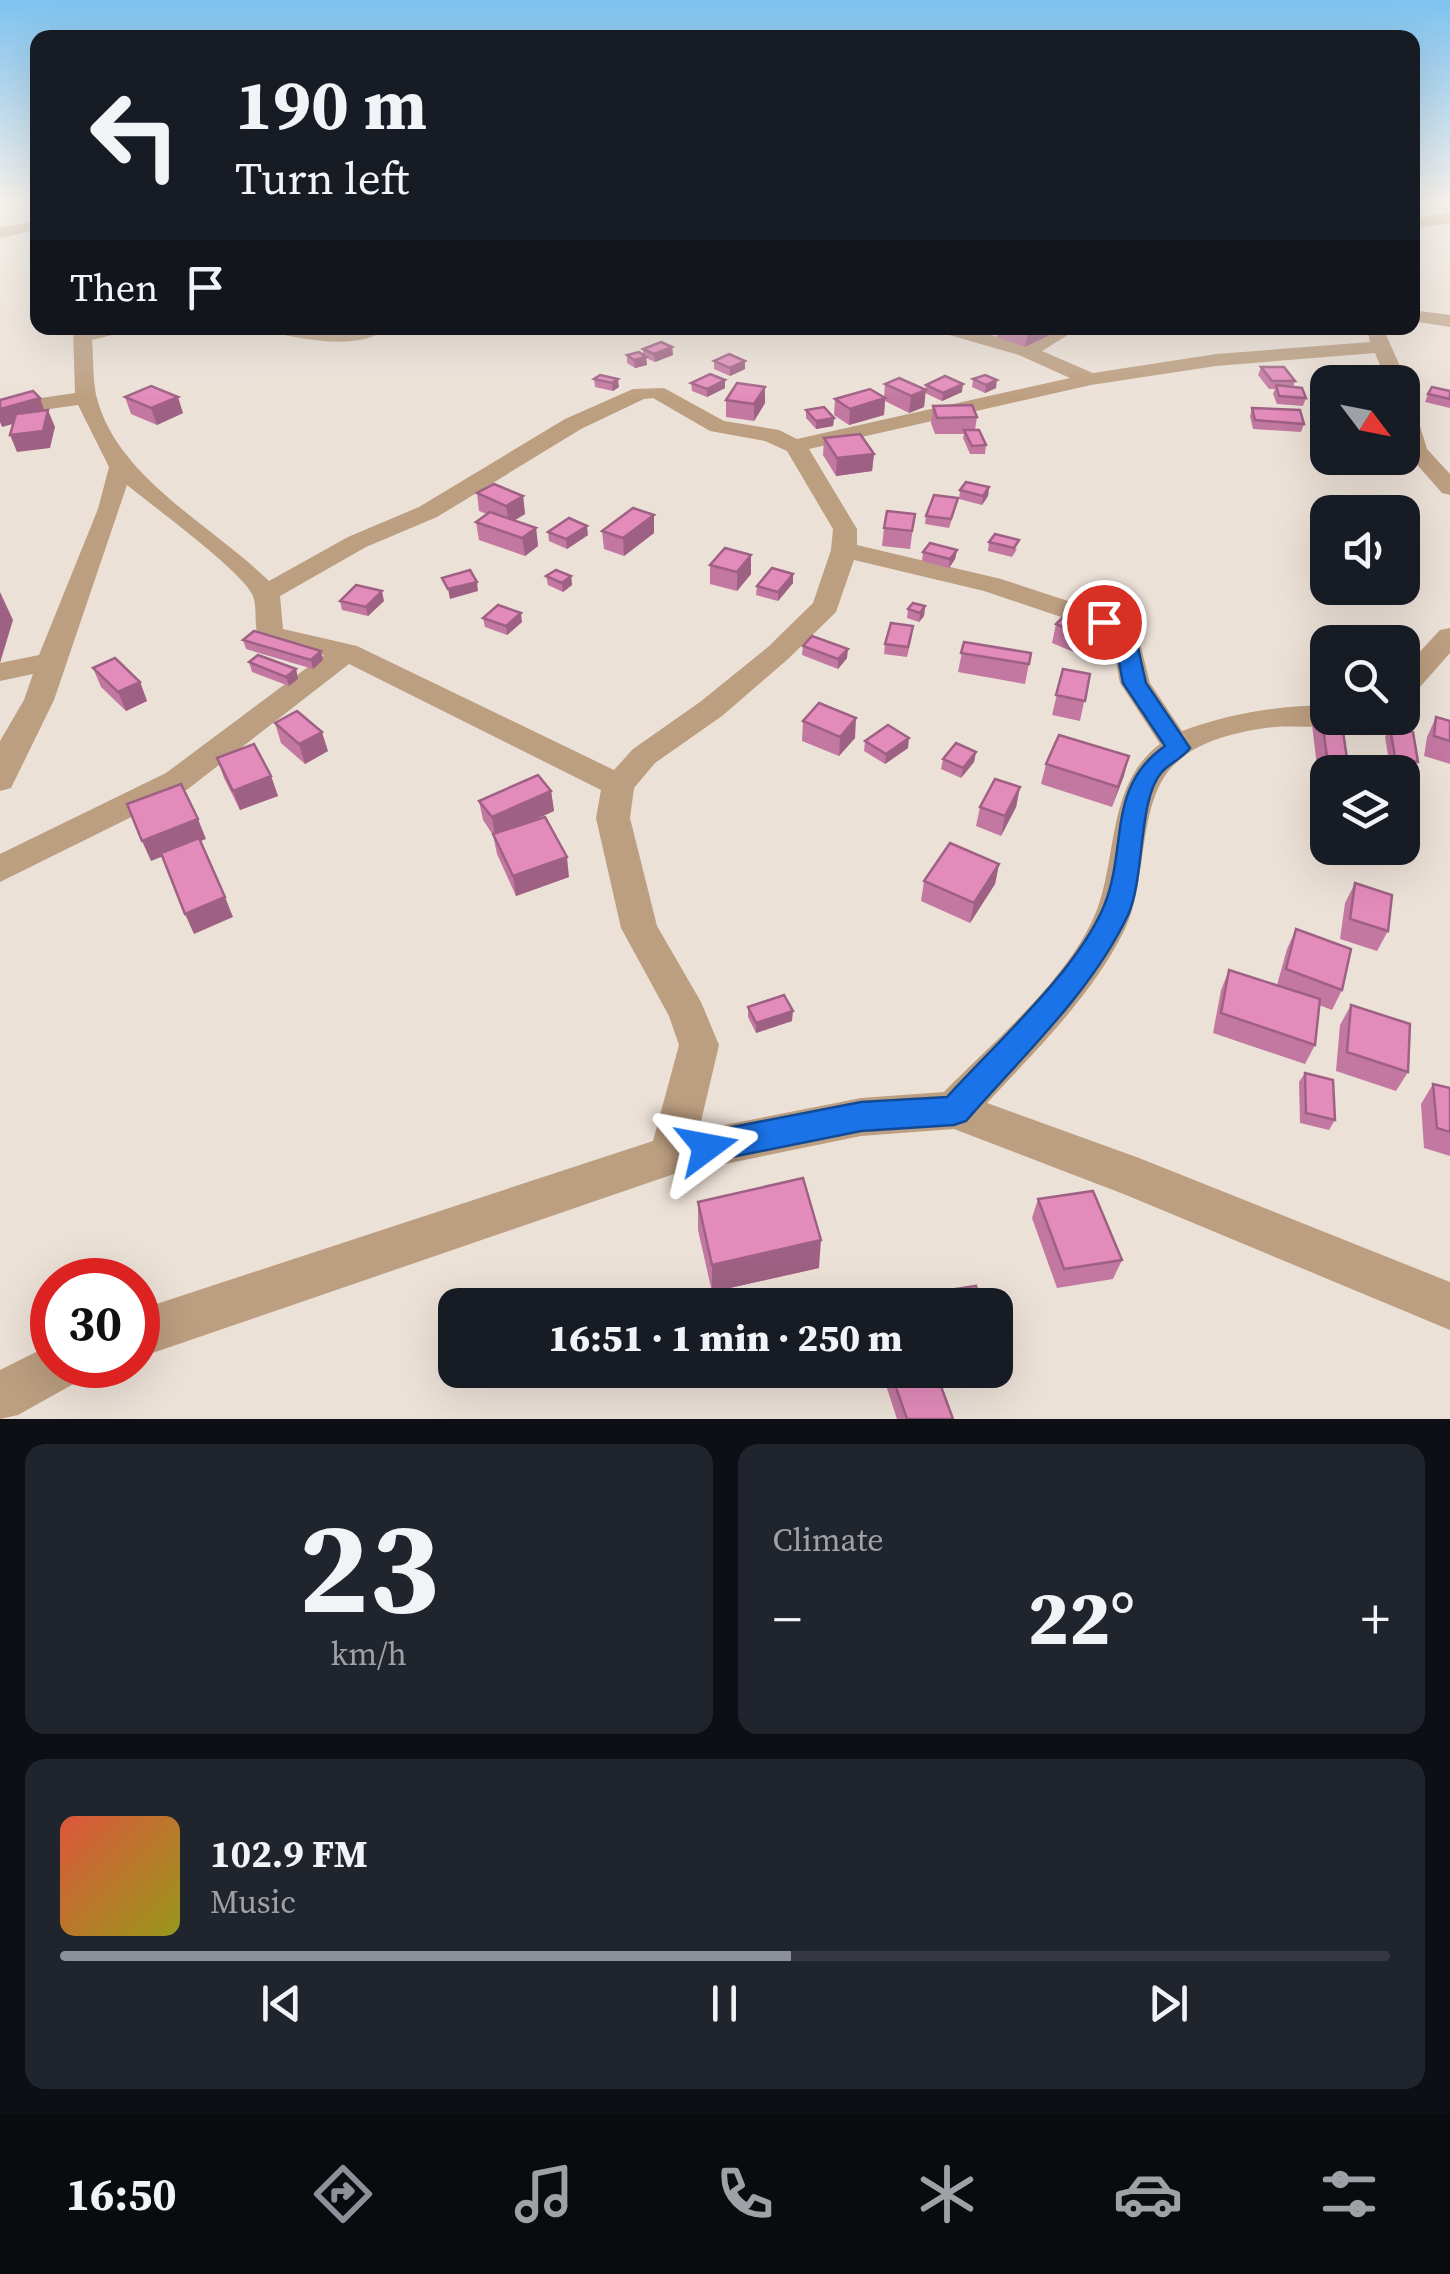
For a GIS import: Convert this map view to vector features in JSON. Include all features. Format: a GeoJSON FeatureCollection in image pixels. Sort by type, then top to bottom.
{"type":"FeatureCollection","features":[{"type":"Feature","properties":{"kind":"street"},"geometry":{"type":"LineString","coordinates":[[1420,315],[1450,321]]}},
{"type":"Feature","properties":{"kind":"street"},"geometry":{"type":"LineString","coordinates":[[83,335],[86,398],[95,424],[120,466],[231,558],[266,593],[270,634],[348,652],[618,784]]}},
{"type":"Feature","properties":{"kind":"street"},"geometry":{"type":"LineString","coordinates":[[310,335],[340,335]]}},
{"type":"Feature","properties":{"kind":"street"},"geometry":{"type":"LineString","coordinates":[[970,335],[1026,351],[1091,379]]}},
{"type":"Feature","properties":{"kind":"street"},"geometry":{"type":"LineString","coordinates":[[1026,351],[1057,335]]}},
{"type":"Feature","properties":{"kind":"street"},"geometry":{"type":"LineString","coordinates":[[266,593],[358,542],[428,512],[572,424],[640,392],[657,392],[718,426],[771,436],[795,446],[1091,379],[1378,337],[1390,365]]}},
{"type":"Feature","properties":{"kind":"street"},"geometry":{"type":"LineString","coordinates":[[30,404],[82,366]]}},
{"type":"Feature","properties":{"kind":"street"},"geometry":{"type":"LineString","coordinates":[[0,410],[86,398]]}},
{"type":"Feature","properties":{"kind":"street"},"geometry":{"type":"LineString","coordinates":[[671,1155],[698,1045],[688,1013],[639,928],[613,818],[618,784],[644,756],[778,653],[826,606],[844,550],[845,529],[795,446]]}},
{"type":"Feature","properties":{"kind":"street"},"geometry":{"type":"LineString","coordinates":[[1420,456],[1450,488]]}},
{"type":"Feature","properties":{"kind":"street"},"geometry":{"type":"LineString","coordinates":[[0,780],[16,740],[39,700],[110,509],[120,466]]}},
{"type":"Feature","properties":{"kind":"street"},"geometry":{"type":"LineString","coordinates":[[844,550],[992,585],[1104,622],[1125,639],[1134,683],[1178,748]]}},
{"type":"Feature","properties":{"kind":"street"},"geometry":{"type":"LineString","coordinates":[[1420,669],[1450,636]]}},
{"type":"Feature","properties":{"kind":"street"},"geometry":{"type":"LineString","coordinates":[[0,869],[178,781],[272,705],[348,652]]}},
{"type":"Feature","properties":{"kind":"street"},"geometry":{"type":"LineString","coordinates":[[0,672],[50,662]]}},
{"type":"Feature","properties":{"kind":"street"},"geometry":{"type":"LineString","coordinates":[[954,1110],[1099,944],[1125,881],[1139,793],[1151,768],[1178,748],[1228,723],[1258,716],[1310,715]]}},
{"type":"Feature","properties":{"kind":"street"},"geometry":{"type":"LineString","coordinates":[[160,1327],[671,1155],[861,1117],[954,1110],[1139,1179],[1450,1306]]}},
{"type":"Feature","properties":{"kind":"street"},"geometry":{"type":"LineString","coordinates":[[0,1398],[30,1382]]}},
{"type":"Feature","properties":{"kind":"building"},"geometry":{"type":"Polygon","coordinates":[[[661,342],[672,347],[654,354],[643,349],[661,342]]]}},
{"type":"Feature","properties":{"kind":"building"},"geometry":{"type":"Polygon","coordinates":[[[639,352],[646,357],[634,360],[627,355],[639,352]]]}},
{"type":"Feature","properties":{"kind":"building"},"geometry":{"type":"Polygon","coordinates":[[[729,354],[745,361],[730,368],[714,361],[729,354]]]}},
{"type":"Feature","properties":{"kind":"building"},"geometry":{"type":"Polygon","coordinates":[[[1261,367],[1284,367],[1295,381],[1272,381],[1261,367]]]}},
{"type":"Feature","properties":{"kind":"building"},"geometry":{"type":"Polygon","coordinates":[[[710,374],[725,380],[707,389],[691,383],[710,374]]]}},
{"type":"Feature","properties":{"kind":"building"},"geometry":{"type":"Polygon","coordinates":[[[600,375],[618,379],[612,383],[594,379],[600,375]]]}},
{"type":"Feature","properties":{"kind":"building"},"geometry":{"type":"Polygon","coordinates":[[[985,375],[997,380],[986,385],[973,379],[985,375]]]}},
{"type":"Feature","properties":{"kind":"building"},"geometry":{"type":"Polygon","coordinates":[[[945,376],[963,384],[943,393],[926,385],[945,376]]]}},
{"type":"Feature","properties":{"kind":"building"},"geometry":{"type":"Polygon","coordinates":[[[899,378],[926,390],[911,396],[885,384],[899,378]]]}},
{"type":"Feature","properties":{"kind":"building"},"geometry":{"type":"Polygon","coordinates":[[[737,383],[765,387],[754,404],[726,400],[737,383]]]}},
{"type":"Feature","properties":{"kind":"building"},"geometry":{"type":"Polygon","coordinates":[[[1276,385],[1302,388],[1306,398],[1279,396],[1276,385]]]}},
{"type":"Feature","properties":{"kind":"building"},"geometry":{"type":"Polygon","coordinates":[[[151,386],[178,397],[151,408],[125,397],[151,386]]]}},
{"type":"Feature","properties":{"kind":"building"},"geometry":{"type":"Polygon","coordinates":[[[1432,387],[1450,391],[1450,399],[1428,394],[1432,387]]]}},
{"type":"Feature","properties":{"kind":"building"},"geometry":{"type":"Polygon","coordinates":[[[870,389],[885,398],[850,409],[835,399],[870,389]]]}},
{"type":"Feature","properties":{"kind":"building"},"geometry":{"type":"Polygon","coordinates":[[[33,391],[40,398],[0,409],[0,400],[33,391]]]}},
{"type":"Feature","properties":{"kind":"building"},"geometry":{"type":"Polygon","coordinates":[[[972,405],[977,417],[937,418],[933,406],[972,405]]]}},
{"type":"Feature","properties":{"kind":"building"},"geometry":{"type":"Polygon","coordinates":[[[824,407],[834,418],[816,421],[806,410],[824,407]]]}},
{"type":"Feature","properties":{"kind":"building"},"geometry":{"type":"Polygon","coordinates":[[[1252,408],[1300,410],[1304,424],[1255,420],[1252,408]]]}},
{"type":"Feature","properties":{"kind":"building"},"geometry":{"type":"Polygon","coordinates":[[[48,410],[43,431],[10,435],[16,414],[48,410]]]}},
{"type":"Feature","properties":{"kind":"building"},"geometry":{"type":"Polygon","coordinates":[[[964,430],[979,430],[986,445],[972,446],[964,430]]]}},
{"type":"Feature","properties":{"kind":"building"},"geometry":{"type":"Polygon","coordinates":[[[860,434],[874,454],[837,458],[824,438],[860,434]]]}},
{"type":"Feature","properties":{"kind":"building"},"geometry":{"type":"Polygon","coordinates":[[[966,482],[989,487],[983,496],[960,490],[966,482]]]}},
{"type":"Feature","properties":{"kind":"building"},"geometry":{"type":"Polygon","coordinates":[[[494,484],[523,496],[506,506],[477,493],[494,484]]]}},
{"type":"Feature","properties":{"kind":"building"},"geometry":{"type":"Polygon","coordinates":[[[934,495],[958,498],[951,519],[926,516],[934,495]]]}},
{"type":"Feature","properties":{"kind":"building"},"geometry":{"type":"Polygon","coordinates":[[[633,508],[654,515],[623,538],[602,531],[633,508]]]}},
{"type":"Feature","properties":{"kind":"building"},"geometry":{"type":"Polygon","coordinates":[[[887,511],[915,514],[912,531],[884,528],[887,511]]]}},
{"type":"Feature","properties":{"kind":"building"},"geometry":{"type":"Polygon","coordinates":[[[490,512],[536,528],[522,538],[476,522],[490,512]]]}},
{"type":"Feature","properties":{"kind":"building"},"geometry":{"type":"Polygon","coordinates":[[[569,518],[587,526],[566,539],[548,532],[569,518]]]}},
{"type":"Feature","properties":{"kind":"building"},"geometry":{"type":"Polygon","coordinates":[[[995,534],[1019,540],[1014,548],[989,542],[995,534]]]}},
{"type":"Feature","properties":{"kind":"building"},"geometry":{"type":"Polygon","coordinates":[[[930,543],[957,550],[950,559],[923,552],[930,543]]]}},
{"type":"Feature","properties":{"kind":"building"},"geometry":{"type":"Polygon","coordinates":[[[725,548],[751,555],[737,572],[710,565],[725,548]]]}},
{"type":"Feature","properties":{"kind":"building"},"geometry":{"type":"Polygon","coordinates":[[[772,568],[793,574],[778,592],[757,586],[772,568]]]}},
{"type":"Feature","properties":{"kind":"building"},"geometry":{"type":"Polygon","coordinates":[[[470,570],[477,582],[448,589],[442,578],[470,570]]]}},
{"type":"Feature","properties":{"kind":"building"},"geometry":{"type":"Polygon","coordinates":[[[556,570],[571,576],[562,583],[546,576],[556,570]]]}},
{"type":"Feature","properties":{"kind":"building"},"geometry":{"type":"Polygon","coordinates":[[[356,585],[382,591],[366,607],[340,601],[356,585]]]}},
{"type":"Feature","properties":{"kind":"building"},"geometry":{"type":"Polygon","coordinates":[[[913,603],[925,606],[920,613],[908,609],[913,603]]]}},
{"type":"Feature","properties":{"kind":"building"},"geometry":{"type":"Polygon","coordinates":[[[498,605],[521,613],[506,626],[483,618],[498,605]]]}},
{"type":"Feature","properties":{"kind":"building"},"geometry":{"type":"Polygon","coordinates":[[[1075,605],[1104,616],[1085,636],[1056,624],[1075,605]]]}},
{"type":"Feature","properties":{"kind":"building"},"geometry":{"type":"Polygon","coordinates":[[[891,623],[913,626],[908,647],[885,644],[891,623]]]}},
{"type":"Feature","properties":{"kind":"building"},"geometry":{"type":"Polygon","coordinates":[[[254,631],[321,651],[311,660],[243,640],[254,631]]]}},
{"type":"Feature","properties":{"kind":"building"},"geometry":{"type":"Polygon","coordinates":[[[812,636],[848,649],[838,659],[803,646],[812,636]]]}},
{"type":"Feature","properties":{"kind":"building"},"geometry":{"type":"Polygon","coordinates":[[[964,642],[1031,653],[1029,664],[961,653],[964,642]]]}},
{"type":"Feature","properties":{"kind":"building"},"geometry":{"type":"Polygon","coordinates":[[[258,655],[296,669],[286,677],[249,662],[258,655]]]}},
{"type":"Feature","properties":{"kind":"building"},"geometry":{"type":"Polygon","coordinates":[[[115,658],[140,682],[118,692],[93,668],[115,658]]]}},
{"type":"Feature","properties":{"kind":"building"},"geometry":{"type":"Polygon","coordinates":[[[1063,669],[1090,674],[1085,701],[1056,695],[1063,669]]]}},
{"type":"Feature","properties":{"kind":"building"},"geometry":{"type":"Polygon","coordinates":[[[819,703],[856,718],[840,737],[803,721],[819,703]]]}},
{"type":"Feature","properties":{"kind":"building"},"geometry":{"type":"Polygon","coordinates":[[[297,711],[322,732],[299,744],[275,723],[297,711]]]}},
{"type":"Feature","properties":{"kind":"building"},"geometry":{"type":"Polygon","coordinates":[[[1436,717],[1450,721],[1450,741],[1434,736],[1436,717]]]}},
{"type":"Feature","properties":{"kind":"building"},"geometry":{"type":"Polygon","coordinates":[[[888,725],[909,738],[886,754],[865,741],[888,725]]]}},
{"type":"Feature","properties":{"kind":"building"},"geometry":{"type":"Polygon","coordinates":[[[1059,735],[1129,756],[1118,787],[1046,764],[1059,735]]]}},
{"type":"Feature","properties":{"kind":"building"},"geometry":{"type":"Polygon","coordinates":[[[1324,735],[1344,735],[1346,755],[1327,755],[1324,735]]]}},
{"type":"Feature","properties":{"kind":"building"},"geometry":{"type":"Polygon","coordinates":[[[1391,735],[1414,735],[1417,755],[1395,755],[1391,735]]]}},
{"type":"Feature","properties":{"kind":"building"},"geometry":{"type":"Polygon","coordinates":[[[956,743],[976,752],[963,768],[943,759],[956,743]]]}},
{"type":"Feature","properties":{"kind":"building"},"geometry":{"type":"Polygon","coordinates":[[[254,744],[271,776],[233,791],[217,758],[254,744]]]}},
{"type":"Feature","properties":{"kind":"building"},"geometry":{"type":"Polygon","coordinates":[[[538,775],[551,791],[492,817],[479,801],[538,775]]]}},
{"type":"Feature","properties":{"kind":"building"},"geometry":{"type":"Polygon","coordinates":[[[995,779],[1020,787],[1005,816],[980,807],[995,779]]]}},
{"type":"Feature","properties":{"kind":"building"},"geometry":{"type":"Polygon","coordinates":[[[181,784],[198,819],[142,841],[127,804],[181,784]]]}},
{"type":"Feature","properties":{"kind":"building"},"geometry":{"type":"Polygon","coordinates":[[[545,817],[567,857],[513,876],[493,834],[545,817]]]}},
{"type":"Feature","properties":{"kind":"building"},"geometry":{"type":"Polygon","coordinates":[[[199,838],[225,897],[185,914],[161,853],[199,838]]]}},
{"type":"Feature","properties":{"kind":"building"},"geometry":{"type":"Polygon","coordinates":[[[950,843],[999,864],[974,903],[924,881],[950,843]]]}},
{"type":"Feature","properties":{"kind":"building"},"geometry":{"type":"Polygon","coordinates":[[[1355,883],[1392,895],[1388,931],[1350,919],[1355,883]]]}},
{"type":"Feature","properties":{"kind":"building"},"geometry":{"type":"Polygon","coordinates":[[[1296,929],[1351,949],[1342,990],[1286,969],[1296,929]]]}},
{"type":"Feature","properties":{"kind":"building"},"geometry":{"type":"Polygon","coordinates":[[[1229,970],[1320,999],[1315,1045],[1221,1013],[1229,970]]]}},
{"type":"Feature","properties":{"kind":"building"},"geometry":{"type":"Polygon","coordinates":[[[784,995],[793,1011],[756,1023],[748,1007],[784,995]]]}},
{"type":"Feature","properties":{"kind":"building"},"geometry":{"type":"Polygon","coordinates":[[[1351,1005],[1410,1024],[1408,1072],[1347,1052],[1351,1005]]]}},
{"type":"Feature","properties":{"kind":"building"},"geometry":{"type":"Polygon","coordinates":[[[1305,1073],[1333,1080],[1335,1120],[1306,1113],[1305,1073]]]}},
{"type":"Feature","properties":{"kind":"building"},"geometry":{"type":"Polygon","coordinates":[[[1433,1084],[1450,1088],[1450,1132],[1437,1128],[1433,1084]]]}},
{"type":"Feature","properties":{"kind":"building"},"geometry":{"type":"Polygon","coordinates":[[[803,1178],[821,1240],[712,1265],[698,1202],[803,1178]]]}},
{"type":"Feature","properties":{"kind":"building"},"geometry":{"type":"Polygon","coordinates":[[[1093,1191],[1122,1260],[1064,1269],[1038,1199],[1093,1191]]]}},
{"type":"Feature","properties":{"kind":"building"},"geometry":{"type":"Polygon","coordinates":[[[896,1388],[942,1388],[953,1419],[907,1419],[896,1388]]]}},
{"type":"Feature","properties":{"kind":"route"},"geometry":{"type":"LineString","coordinates":[[707,1147],[861,1117],[954,1110],[1099,944],[1125,881],[1139,793],[1151,768],[1178,748],[1134,683],[1125,639],[1104,622]]}}]}
